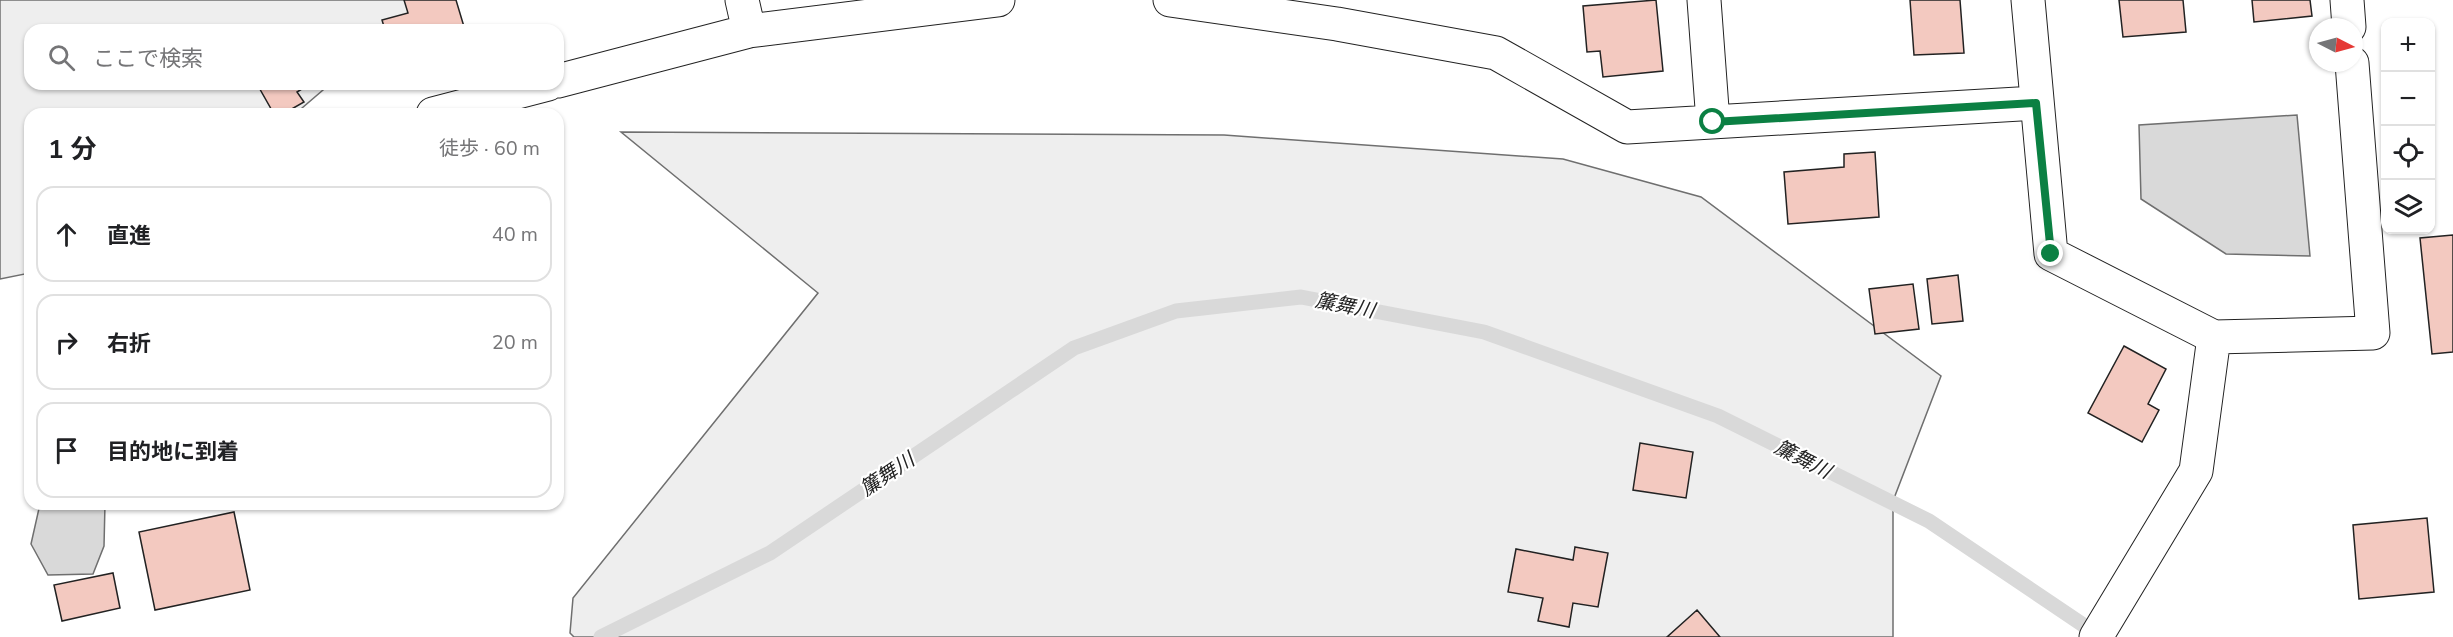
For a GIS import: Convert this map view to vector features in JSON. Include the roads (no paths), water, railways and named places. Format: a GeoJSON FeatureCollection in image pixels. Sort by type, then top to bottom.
{"type":"FeatureCollection","features":[{"type":"Feature","properties":{"kind":"street"},"geometry":{"type":"LineString","coordinates":[[742,0],[749,31]]}},
{"type":"Feature","properties":{"kind":"street"},"geometry":{"type":"LineString","coordinates":[[564,79],[749,31],[998,0]]}},
{"type":"Feature","properties":{"kind":"street"},"geometry":{"type":"LineString","coordinates":[[1170,0],[1336,12],[1496,53],[1628,127],[2036,103]]}},
{"type":"Feature","properties":{"kind":"street"},"geometry":{"type":"LineString","coordinates":[[1704,0],[1713,122]]}},
{"type":"Feature","properties":{"kind":"street"},"geometry":{"type":"LineString","coordinates":[[2028,0],[2051,254],[2214,337],[2373,333],[2353,72]]}},
{"type":"Feature","properties":{"kind":"street"},"geometry":{"type":"LineString","coordinates":[[2346,0],[2348,18]]}},
{"type":"Feature","properties":{"kind":"street"},"geometry":{"type":"LineString","coordinates":[[456,108],[525,90]]}},
{"type":"Feature","properties":{"kind":"street"},"geometry":{"type":"LineString","coordinates":[[2096,637],[2196,471],[2214,337]]}},
{"type":"Feature","properties":{"kind":"waterway","name":"簾舞川"},"geometry":{"type":"LineString","coordinates":[[601,637],[770,553],[1074,348],[1176,311],[1301,297],[1484,332],[1718,416],[1929,521],[2101,637]]}}]}
